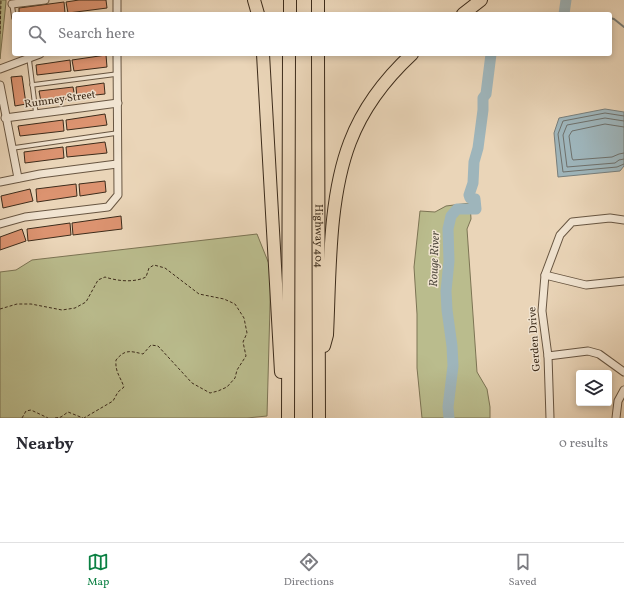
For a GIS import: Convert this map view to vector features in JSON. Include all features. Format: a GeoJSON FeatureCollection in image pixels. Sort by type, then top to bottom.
{"type":"FeatureCollection","features":[{"type":"Feature","properties":{"kind":"highway"},"geometry":{"type":"LineString","coordinates":[[254,0],[257,12]]}},
{"type":"Feature","properties":{"kind":"highway"},"geometry":{"type":"LineString","coordinates":[[290,0],[290,12]]}},
{"type":"Feature","properties":{"kind":"highway"},"geometry":{"type":"LineString","coordinates":[[318,0],[318,12]]}},
{"type":"Feature","properties":{"kind":"highway"},"geometry":{"type":"LineString","coordinates":[[466,12],[481,0]]}},
{"type":"Feature","properties":{"kind":"highway"},"geometry":{"type":"LineString","coordinates":[[263,56],[282,395],[284,407],[288,416]]}},
{"type":"Feature","properties":{"kind":"highway"},"geometry":{"type":"LineString","coordinates":[[288,416],[289,56]]}},
{"type":"Feature","properties":{"kind":"highway","name":"Highway 404"},"geometry":{"type":"LineString","coordinates":[[318,56],[318,316],[320,418]]}},
{"type":"Feature","properties":{"kind":"highway"},"geometry":{"type":"LineString","coordinates":[[320,358],[327,335],[334,212],[343,161],[350,142],[367,107],[386,81],[410,56]]}},
{"type":"Feature","properties":{"kind":"street"},"geometry":{"type":"LineString","coordinates":[[12,4],[45,0]]}},
{"type":"Feature","properties":{"kind":"street"},"geometry":{"type":"LineString","coordinates":[[117,0],[117,12]]}},
{"type":"Feature","properties":{"kind":"street"},"geometry":{"type":"LineString","coordinates":[[0,69],[34,56]]}},
{"type":"Feature","properties":{"kind":"street"},"geometry":{"type":"LineString","coordinates":[[0,224],[25,217],[108,207],[118,195],[117,56]]}},
{"type":"Feature","properties":{"kind":"street"},"geometry":{"type":"LineString","coordinates":[[0,85],[18,178]]}},
{"type":"Feature","properties":{"kind":"street","name":"Rumney Street"},"geometry":{"type":"LineString","coordinates":[[6,118],[118,103]]}},
{"type":"Feature","properties":{"kind":"street"},"geometry":{"type":"LineString","coordinates":[[0,182],[40,174],[117,164]]}},
{"type":"Feature","properties":{"kind":"street","name":"Gerden Drive"},"geometry":{"type":"LineString","coordinates":[[550,418],[548,356],[542,311],[545,275],[560,235],[572,222],[610,218],[624,220]]}},
{"type":"Feature","properties":{"kind":"street"},"geometry":{"type":"LineString","coordinates":[[545,275],[586,285],[624,281]]}},
{"type":"Feature","properties":{"kind":"street"},"geometry":{"type":"LineString","coordinates":[[548,356],[588,351],[599,354],[624,372]]}},
{"type":"Feature","properties":{"kind":"street"},"geometry":{"type":"LineString","coordinates":[[616,418],[618,401],[624,390]]}},
{"type":"Feature","properties":{"kind":"lane"},"geometry":{"type":"LineString","coordinates":[[12,4],[13,12]]}},
{"type":"Feature","properties":{"kind":"lane"},"geometry":{"type":"LineString","coordinates":[[29,58],[36,114]]}},
{"type":"Feature","properties":{"kind":"lane"},"geometry":{"type":"LineString","coordinates":[[32,85],[117,74]]}},
{"type":"Feature","properties":{"kind":"lane"},"geometry":{"type":"LineString","coordinates":[[12,148],[117,133]]}},
{"type":"Feature","properties":{"kind":"path"},"geometry":{"type":"LineString","coordinates":[[0,34],[1,0]]}},
{"type":"Feature","properties":{"kind":"path"},"geometry":{"type":"LineString","coordinates":[[0,309],[17,304],[31,304],[62,310],[75,308],[86,302],[98,280],[105,277],[117,280],[141,280],[146,277],[150,268],[154,265],[165,268],[199,294],[224,299],[235,304],[244,318],[247,333],[243,342],[246,356],[237,370],[235,378],[227,387],[210,393],[192,383],[172,360],[162,353],[158,346],[151,345],[143,354],[128,351],[121,354],[116,360],[115,369],[121,377],[124,387],[118,392],[113,401],[83,418],[68,412],[61,417],[55,418]]}},
{"type":"Feature","properties":{"kind":"path"},"geometry":{"type":"LineString","coordinates":[[22,418],[26,411],[31,410],[48,418]]}},
{"type":"Feature","properties":{"kind":"green space"},"geometry":{"type":"Polygon","coordinates":[[[0,0],[6,0],[6,2],[0,59],[0,0]]]}},
{"type":"Feature","properties":{"kind":"green space"},"geometry":{"type":"Polygon","coordinates":[[[470,203],[471,219],[467,229],[477,372],[487,389],[490,418],[422,418],[417,368],[417,314],[414,267],[420,211],[435,212],[446,206],[470,203]]]}},
{"type":"Feature","properties":{"kind":"green space"},"geometry":{"type":"Polygon","coordinates":[[[257,234],[271,269],[267,416],[247,418],[0,418],[0,272],[16,270],[32,260],[257,234]]]}},
{"type":"Feature","properties":{"kind":"water"},"geometry":{"type":"Polygon","coordinates":[[[605,109],[624,112],[624,166],[620,171],[558,177],[554,133],[559,118],[605,109]]]}},
{"type":"Feature","properties":{"kind":"building"},"geometry":{"type":"Polygon","coordinates":[[[79,0],[106,0],[107,8],[68,12],[66,2],[79,0]]]}},
{"type":"Feature","properties":{"kind":"building"},"geometry":{"type":"Polygon","coordinates":[[[64,2],[65,12],[19,12],[19,8],[64,2]]]}},
{"type":"Feature","properties":{"kind":"building"},"geometry":{"type":"Polygon","coordinates":[[[106,56],[107,67],[74,71],[72,60],[106,56]]]}},
{"type":"Feature","properties":{"kind":"building"},"geometry":{"type":"Polygon","coordinates":[[[70,60],[71,71],[37,75],[36,65],[70,60]]]}},
{"type":"Feature","properties":{"kind":"building"},"geometry":{"type":"Polygon","coordinates":[[[22,76],[26,104],[15,106],[11,77],[22,76]]]}},
{"type":"Feature","properties":{"kind":"building"},"geometry":{"type":"Polygon","coordinates":[[[104,83],[105,94],[77,97],[76,87],[104,83]]]}},
{"type":"Feature","properties":{"kind":"building"},"geometry":{"type":"Polygon","coordinates":[[[73,87],[75,98],[41,102],[39,91],[73,87]]]}},
{"type":"Feature","properties":{"kind":"building"},"geometry":{"type":"Polygon","coordinates":[[[105,114],[107,125],[67,130],[66,120],[105,114]]]}},
{"type":"Feature","properties":{"kind":"building"},"geometry":{"type":"Polygon","coordinates":[[[63,120],[64,131],[20,136],[18,126],[63,120]]]}},
{"type":"Feature","properties":{"kind":"building"},"geometry":{"type":"Polygon","coordinates":[[[105,142],[107,153],[67,157],[66,147],[105,142]]]}},
{"type":"Feature","properties":{"kind":"building"},"geometry":{"type":"Polygon","coordinates":[[[63,147],[64,158],[25,163],[24,152],[63,147]]]}},
{"type":"Feature","properties":{"kind":"building"},"geometry":{"type":"Polygon","coordinates":[[[105,181],[106,192],[80,196],[79,184],[105,181]]]}},
{"type":"Feature","properties":{"kind":"building"},"geometry":{"type":"Polygon","coordinates":[[[76,184],[77,196],[37,202],[36,189],[76,184]]]}},
{"type":"Feature","properties":{"kind":"building"},"geometry":{"type":"Polygon","coordinates":[[[30,189],[33,201],[3,208],[1,196],[30,189]]]}},
{"type":"Feature","properties":{"kind":"building"},"geometry":{"type":"Polygon","coordinates":[[[121,216],[122,229],[73,235],[72,223],[121,216]]]}},
{"type":"Feature","properties":{"kind":"building"},"geometry":{"type":"Polygon","coordinates":[[[70,223],[71,235],[28,241],[27,229],[70,223]]]}},
{"type":"Feature","properties":{"kind":"building"},"geometry":{"type":"Polygon","coordinates":[[[22,229],[26,241],[0,250],[0,237],[22,229]]]}},
{"type":"Feature","properties":{"kind":"waterway","name":"Rouge River"},"geometry":{"type":"LineString","coordinates":[[564,12],[566,0]]}},
{"type":"Feature","properties":{"kind":"waterway"},"geometry":{"type":"LineString","coordinates":[[612,18],[624,27]]}},
{"type":"Feature","properties":{"kind":"waterway","name":"Rouge River"},"geometry":{"type":"LineString","coordinates":[[449,418],[448,407],[453,366],[446,291],[449,261],[448,229],[451,216],[457,209],[476,209],[475,199],[470,198],[469,195],[473,183],[474,162],[478,148],[483,98],[486,94],[491,56]]}}]}
